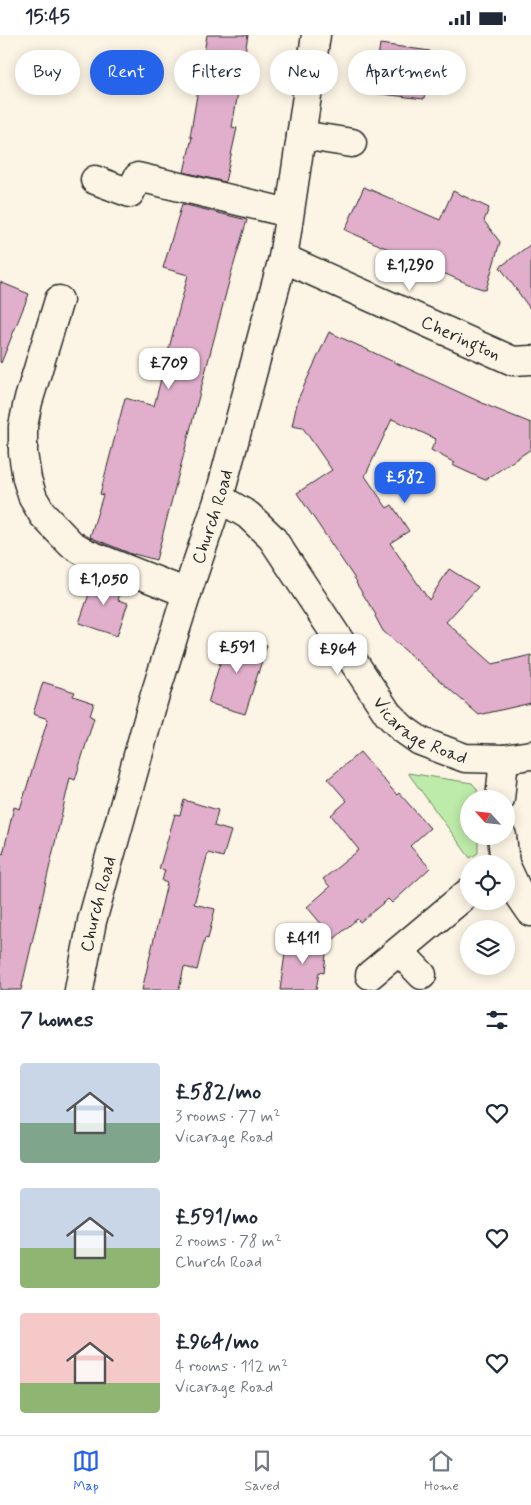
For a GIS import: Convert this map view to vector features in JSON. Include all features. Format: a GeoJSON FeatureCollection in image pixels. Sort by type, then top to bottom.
{"type":"FeatureCollection","features":[{"type":"Feature","properties":{"kind":"street","name":"Church Road"},"geometry":{"type":"LineString","coordinates":[[78,990],[92,921],[154,698],[219,498],[283,258],[316,35]]}},
{"type":"Feature","properties":{"kind":"street"},"geometry":{"type":"LineString","coordinates":[[301,135],[352,143]]}},
{"type":"Feature","properties":{"kind":"street"},"geometry":{"type":"LineString","coordinates":[[95,180],[130,193],[138,177],[290,213]]}},
{"type":"Feature","properties":{"kind":"street","name":"Cherington"},"geometry":{"type":"LineString","coordinates":[[283,258],[513,361],[531,360]]}},
{"type":"Feature","properties":{"kind":"street"},"geometry":{"type":"LineString","coordinates":[[59,299],[28,402],[23,427],[23,453],[27,479],[33,498],[43,515],[71,544],[88,554],[187,593]]}},
{"type":"Feature","properties":{"kind":"street","name":"Vicarage Road"},"geometry":{"type":"LineString","coordinates":[[219,498],[248,515],[272,538],[388,714],[403,729],[420,741],[465,758],[504,759],[531,755]]}},
{"type":"Feature","properties":{"kind":"street"},"geometry":{"type":"LineString","coordinates":[[501,790],[504,759]]}},
{"type":"Feature","properties":{"kind":"street"},"geometry":{"type":"LineString","coordinates":[[515,884],[520,896],[531,911]]}},
{"type":"Feature","properties":{"kind":"street"},"geometry":{"type":"LineString","coordinates":[[370,975],[460,900]]}},
{"type":"Feature","properties":{"kind":"street"},"geometry":{"type":"LineString","coordinates":[[399,951],[422,975]]}},
{"type":"Feature","properties":{"kind":"green space"},"geometry":{"type":"Polygon","coordinates":[[[408,773],[472,783],[477,789],[460,790],[460,844],[408,773]]]}},
{"type":"Feature","properties":{"kind":"green space"},"geometry":{"type":"Polygon","coordinates":[[[461,845],[478,845],[478,853],[468,855],[461,845]]]}},
{"type":"Feature","properties":{"kind":"building"},"geometry":{"type":"Polygon","coordinates":[[[207,35],[248,35],[245,50],[204,50],[207,35]]]}},
{"type":"Feature","properties":{"kind":"building"},"geometry":{"type":"Polygon","coordinates":[[[380,44],[423,50],[379,50],[380,44]]]}},
{"type":"Feature","properties":{"kind":"building"},"geometry":{"type":"Polygon","coordinates":[[[197,95],[238,95],[232,127],[237,128],[225,182],[184,172],[192,137],[190,137],[197,95]]]}},
{"type":"Feature","properties":{"kind":"building"},"geometry":{"type":"Polygon","coordinates":[[[390,95],[424,95],[424,99],[390,95]]]}},
{"type":"Feature","properties":{"kind":"building"},"geometry":{"type":"Polygon","coordinates":[[[364,187],[440,220],[453,191],[489,208],[484,221],[500,242],[486,290],[345,230],[364,187]]]}},
{"type":"Feature","properties":{"kind":"building"},"geometry":{"type":"Polygon","coordinates":[[[182,204],[247,220],[156,560],[134,555],[90,537],[103,495],[100,494],[125,398],[154,406],[188,275],[163,268],[182,204]]]}},
{"type":"Feature","properties":{"kind":"building"},"geometry":{"type":"Polygon","coordinates":[[[531,244],[531,310],[500,267],[531,244]]]}},
{"type":"Feature","properties":{"kind":"building"},"geometry":{"type":"Polygon","coordinates":[[[0,282],[29,294],[1,363],[0,362],[0,282]]]}},
{"type":"Feature","properties":{"kind":"building"},"geometry":{"type":"Polygon","coordinates":[[[329,332],[491,407],[531,423],[531,449],[485,480],[452,465],[455,463],[431,450],[436,439],[392,419],[365,476],[387,508],[392,505],[409,531],[390,543],[429,600],[449,569],[478,587],[446,622],[493,664],[531,655],[531,703],[479,715],[383,631],[357,582],[297,493],[332,470],[303,428],[292,426],[298,399],[329,332]]]}},
{"type":"Feature","properties":{"kind":"building"},"geometry":{"type":"Polygon","coordinates":[[[96,574],[123,585],[118,600],[128,603],[117,636],[79,623],[96,574]]]}},
{"type":"Feature","properties":{"kind":"building"},"geometry":{"type":"Polygon","coordinates":[[[229,633],[267,645],[245,714],[208,703],[229,633]]]}},
{"type":"Feature","properties":{"kind":"building"},"geometry":{"type":"Polygon","coordinates":[[[43,682],[75,692],[73,696],[94,703],[90,716],[94,718],[75,780],[70,778],[21,990],[0,990],[0,853],[3,854],[14,807],[20,809],[48,719],[33,714],[43,682]]]}},
{"type":"Feature","properties":{"kind":"building"},"geometry":{"type":"Polygon","coordinates":[[[360,752],[397,795],[399,793],[430,828],[410,846],[430,868],[392,903],[388,899],[360,922],[357,919],[334,939],[307,907],[330,887],[323,879],[359,850],[331,815],[347,801],[328,779],[360,752]]]}},
{"type":"Feature","properties":{"kind":"building"},"geometry":{"type":"Polygon","coordinates":[[[184,800],[218,810],[214,826],[231,831],[223,857],[208,853],[194,904],[215,909],[208,939],[205,938],[197,970],[184,967],[179,990],[142,990],[167,883],[162,881],[165,870],[159,869],[175,814],[180,815],[184,800]]]}},
{"type":"Feature","properties":{"kind":"building"},"geometry":{"type":"Polygon","coordinates":[[[287,939],[327,944],[324,973],[319,972],[316,990],[280,990],[287,939]]]}}]}
